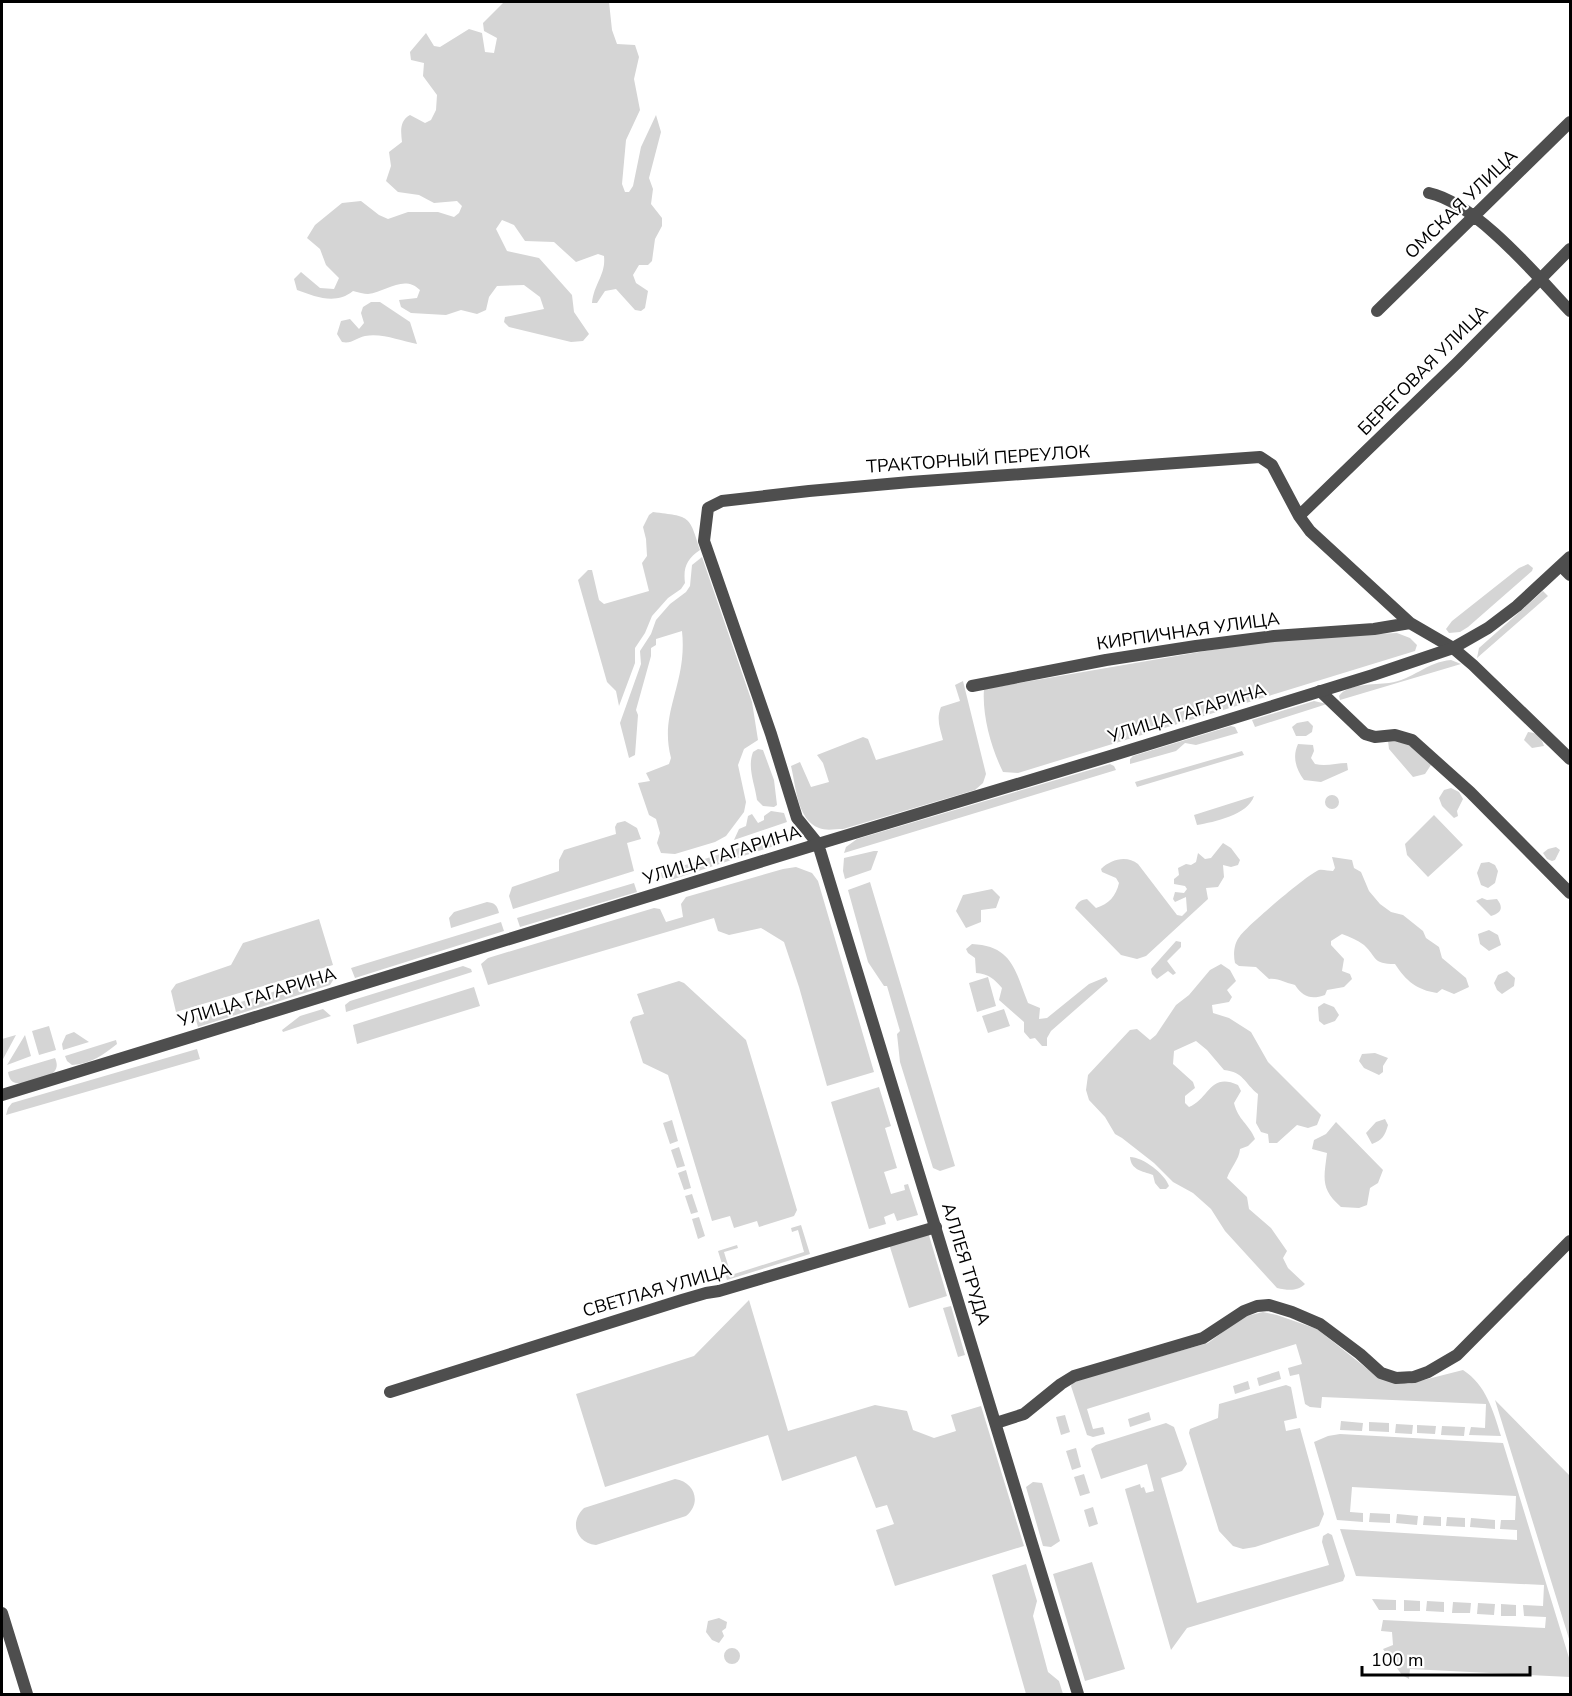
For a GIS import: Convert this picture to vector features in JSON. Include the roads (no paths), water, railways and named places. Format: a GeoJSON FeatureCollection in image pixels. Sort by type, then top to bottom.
{"type":"FeatureCollection","features":[{"type":"Feature","properties":{"kind":"street","name":"ОМСКАЯ УЛИЦА"},"geometry":{"type":"LineString","coordinates":[[1377,311],[1570,122]]}},
{"type":"Feature","properties":{"kind":"street"},"geometry":{"type":"LineString","coordinates":[[1429,193],[1441,195],[1475,216],[1570,311]]}},
{"type":"Feature","properties":{"kind":"street","name":"БЕРЕГОВАЯ УЛИЦА"},"geometry":{"type":"LineString","coordinates":[[1299,516],[1457,363],[1570,249]]}},
{"type":"Feature","properties":{"kind":"street","name":"ТРАКТОРНЫЙ ПЕРЕУЛОК"},"geometry":{"type":"LineString","coordinates":[[818,844],[797,818],[771,734],[704,541],[708,508],[722,501],[809,491],[1260,457],[1272,465],[1299,516]]}},
{"type":"Feature","properties":{"kind":"street"},"geometry":{"type":"LineString","coordinates":[[1299,516],[1310,531],[1354,573],[1410,623],[1453,648],[1570,759]]}},
{"type":"Feature","properties":{"kind":"street","name":"УЛИЦА ГАГАРИНА"},"geometry":{"type":"LineString","coordinates":[[2,1095],[1117,754],[1453,648],[1488,628],[1566,570],[1570,557]]}},
{"type":"Feature","properties":{"kind":"street","name":"КИРПИЧНАЯ УЛИЦА"},"geometry":{"type":"LineString","coordinates":[[972,686],[1106,660],[1196,646],[1274,636],[1374,629],[1410,623]]}},
{"type":"Feature","properties":{"kind":"street"},"geometry":{"type":"LineString","coordinates":[[1320,691],[1365,734],[1375,737],[1395,735],[1412,740],[1470,792],[1570,893]]}},
{"type":"Feature","properties":{"kind":"street","name":"АЛЛЕЯ ТРУДА"},"geometry":{"type":"LineString","coordinates":[[818,844],[1078,1695]]}},
{"type":"Feature","properties":{"kind":"street","name":"СВЕТЛАЯ УЛИЦА"},"geometry":{"type":"LineString","coordinates":[[390,1392],[682,1300],[936,1227]]}},
{"type":"Feature","properties":{"kind":"street"},"geometry":{"type":"LineString","coordinates":[[996,1423],[1024,1414],[1060,1383],[1074,1376],[1203,1338],[1244,1311],[1257,1306],[1269,1305],[1320,1324],[1381,1373],[1396,1378],[1414,1377],[1428,1372],[1457,1355],[1570,1241]]}},
{"type":"Feature","properties":{"kind":"street"},"geometry":{"type":"LineString","coordinates":[[2,1613],[27,1695]]}}]}
